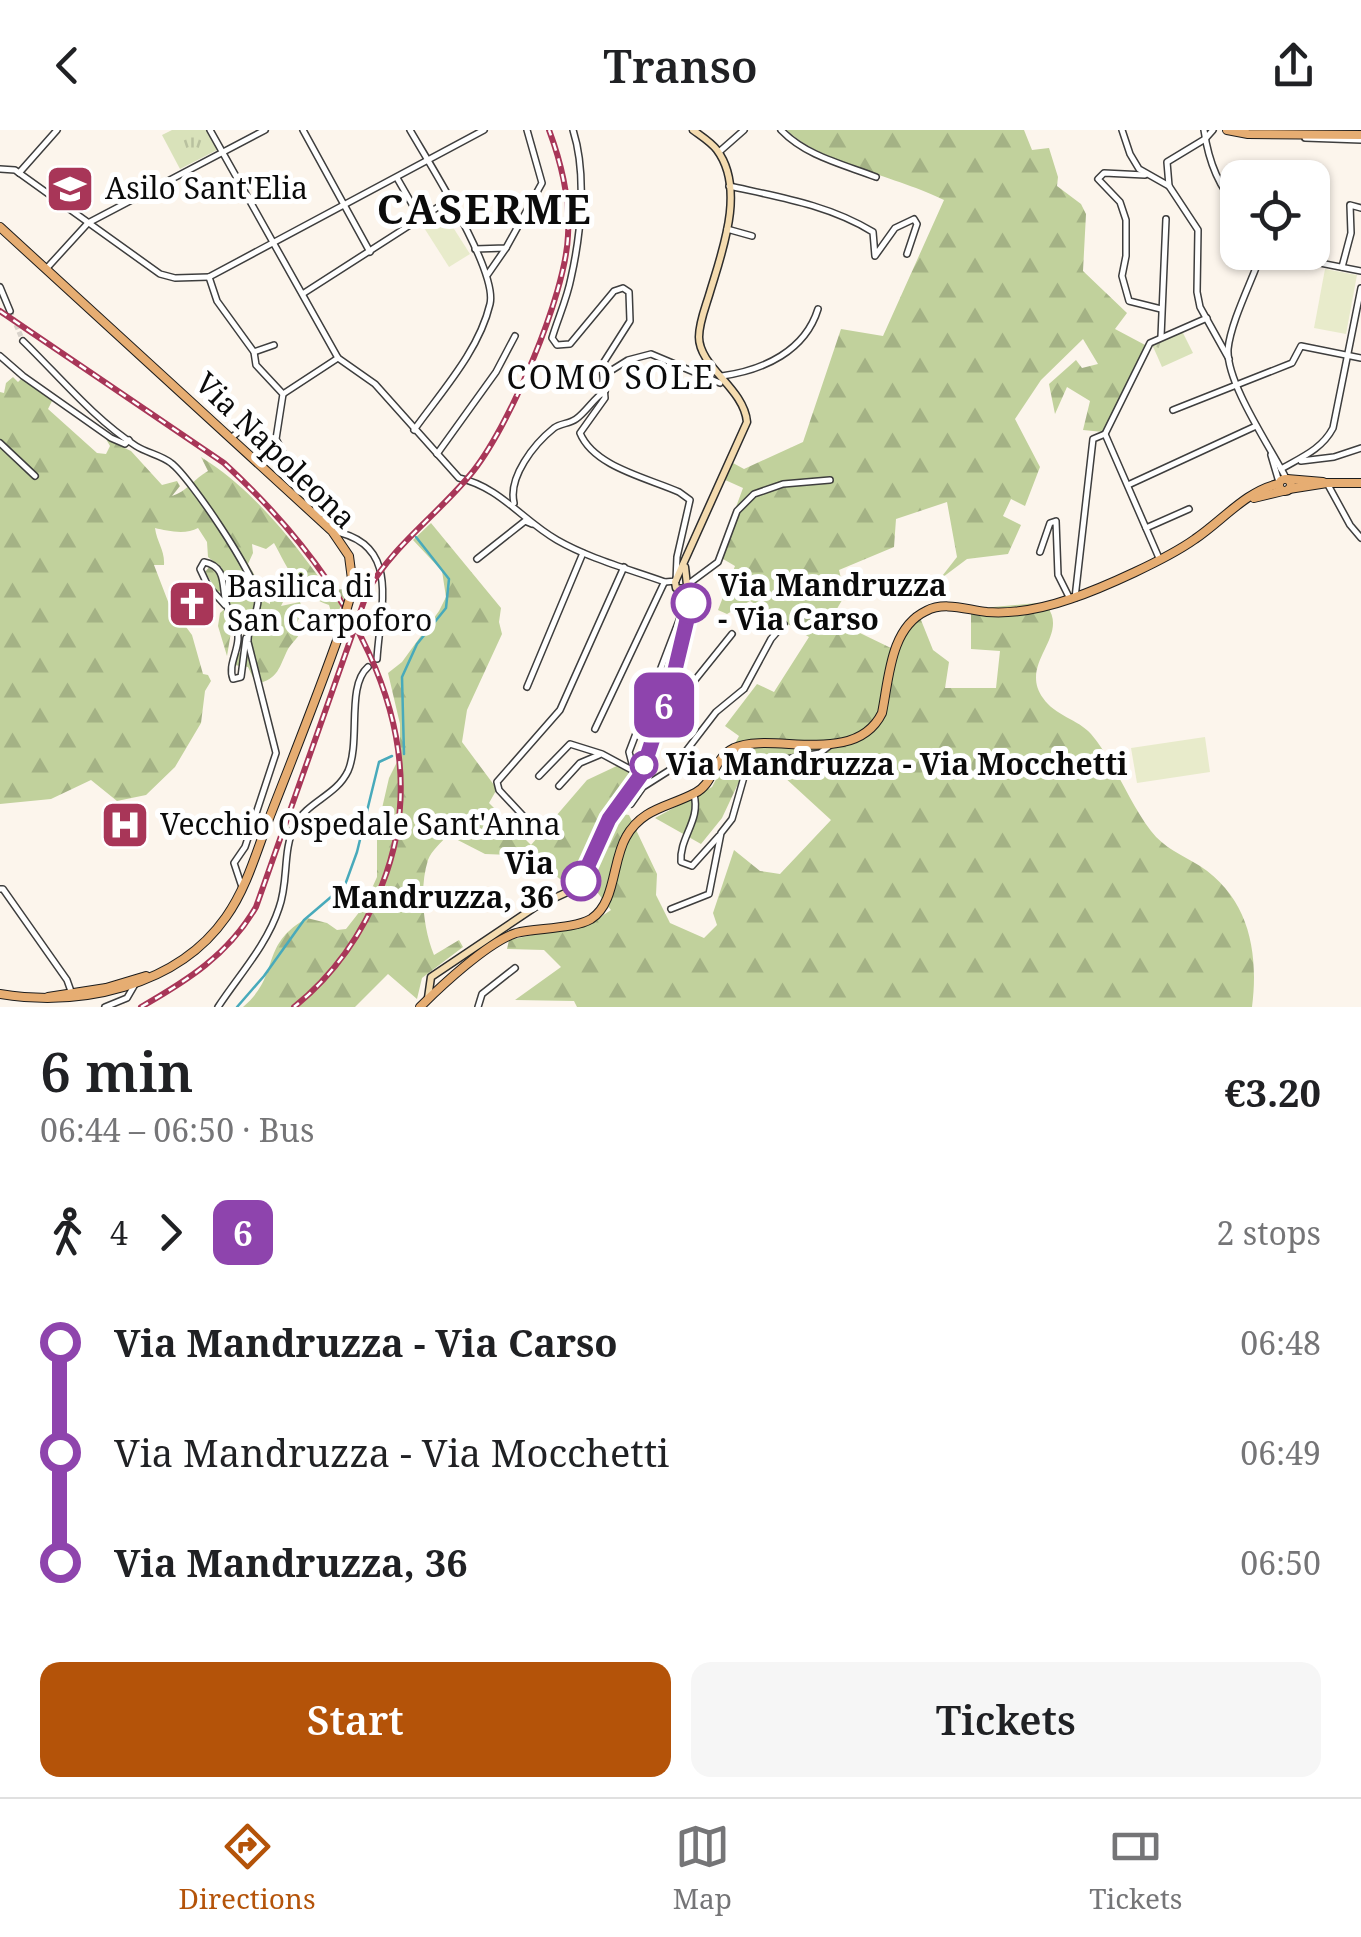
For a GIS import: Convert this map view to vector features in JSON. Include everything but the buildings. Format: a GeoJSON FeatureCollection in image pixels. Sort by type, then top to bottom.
{"type":"FeatureCollection","features":[{"type":"Feature","properties":{"kind":"main road"},"geometry":{"type":"LineString","coordinates":[[1232,131],[1346,132],[1361,138]]}},
{"type":"Feature","properties":{"kind":"main road","name":"Via Napoleona"},"geometry":{"type":"LineString","coordinates":[[0,227],[332,531],[349,556],[354,588],[242,887],[217,928],[186,956],[134,986],[96,997],[60,1001],[0,994]]}},
{"type":"Feature","properties":{"kind":"main road"},"geometry":{"type":"LineString","coordinates":[[420,1007],[476,958],[512,934],[589,920],[604,906],[626,836],[642,816],[662,804],[694,794],[706,784],[722,756],[735,747],[831,744],[858,737],[878,720],[897,645],[906,627],[927,610],[950,606],[1010,612],[1072,598],[1192,542],[1250,498],[1284,484],[1361,483]]}},
{"type":"Feature","properties":{"kind":"main road","name":"Via Napoleona"},"geometry":{"type":"LineString","coordinates":[[15,998],[106,988],[165,970]]}},
{"type":"Feature","properties":{"kind":"main road","name":"Via Napoleona"},"geometry":{"type":"LineString","coordinates":[[60,1001],[72,994]]}},
{"type":"Feature","properties":{"kind":"street"},"geometry":{"type":"LineString","coordinates":[[19,172],[56,130]]}},
{"type":"Feature","properties":{"kind":"street"},"geometry":{"type":"LineString","coordinates":[[210,130],[338,358],[375,384],[459,478],[474,482],[515,506],[538,528]]}},
{"type":"Feature","properties":{"kind":"street"},"geometry":{"type":"LineString","coordinates":[[46,269],[88,224],[265,130]]}},
{"type":"Feature","properties":{"kind":"street"},"geometry":{"type":"LineString","coordinates":[[303,130],[370,252]]}},
{"type":"Feature","properties":{"kind":"street"},"geometry":{"type":"LineString","coordinates":[[410,130],[488,274],[490,304],[478,336],[414,430]]}},
{"type":"Feature","properties":{"kind":"street"},"geometry":{"type":"LineString","coordinates":[[0,169],[19,172],[164,276],[210,276],[484,130]]}},
{"type":"Feature","properties":{"kind":"street"},"geometry":{"type":"LineString","coordinates":[[488,274],[542,183],[527,130]]}},
{"type":"Feature","properties":{"kind":"street"},"geometry":{"type":"LineString","coordinates":[[428,998],[430,978],[535,907],[576,888],[587,873],[609,819],[638,773],[656,729],[691,611],[677,557],[690,500],[605,460],[581,438],[581,428],[604,398],[602,365],[630,321],[627,290],[614,291],[570,344],[557,345],[552,338],[572,279],[579,158],[572,130]]}},
{"type":"Feature","properties":{"kind":"street"},"geometry":{"type":"LineString","coordinates":[[638,773],[628,752],[682,585],[684,565],[747,422],[738,396],[700,349],[699,337],[727,228],[729,186],[719,152],[694,130]]}},
{"type":"Feature","properties":{"kind":"street"},"geometry":{"type":"LineString","coordinates":[[719,152],[744,130]]}},
{"type":"Feature","properties":{"kind":"street"},"geometry":{"type":"LineString","coordinates":[[780,130],[812,154],[876,176]]}},
{"type":"Feature","properties":{"kind":"street"},"geometry":{"type":"LineString","coordinates":[[1122,130],[1139,169],[1169,186]]}},
{"type":"Feature","properties":{"kind":"street"},"geometry":{"type":"LineString","coordinates":[[1204,130],[1220,184]]}},
{"type":"Feature","properties":{"kind":"street"},"geometry":{"type":"LineString","coordinates":[[1213,130],[1167,162],[1169,186],[1198,230],[1200,308],[1229,358],[1256,426],[1281,469],[1284,484]]}},
{"type":"Feature","properties":{"kind":"street"},"geometry":{"type":"LineString","coordinates":[[1290,134],[1291,138],[1361,138]]}},
{"type":"Feature","properties":{"kind":"street"},"geometry":{"type":"LineString","coordinates":[[1148,176],[1104,174],[1098,179],[1120,202],[1126,220],[1122,276],[1128,301],[1161,309]]}},
{"type":"Feature","properties":{"kind":"street"},"geometry":{"type":"LineString","coordinates":[[396,177],[420,218]]}},
{"type":"Feature","properties":{"kind":"street"},"geometry":{"type":"LineString","coordinates":[[729,186],[838,214],[873,232],[875,256],[895,228],[914,219],[917,224],[907,254]]}},
{"type":"Feature","properties":{"kind":"street"},"geometry":{"type":"LineString","coordinates":[[303,294],[448,200]]}},
{"type":"Feature","properties":{"kind":"street"},"geometry":{"type":"LineString","coordinates":[[1342,267],[1351,233],[1350,205],[1361,208]]}},
{"type":"Feature","properties":{"kind":"street"},"geometry":{"type":"LineString","coordinates":[[1161,337],[1166,218]]}},
{"type":"Feature","properties":{"kind":"street"},"geometry":{"type":"LineString","coordinates":[[727,228],[752,236]]}},
{"type":"Feature","properties":{"kind":"street"},"geometry":{"type":"LineString","coordinates":[[475,249],[506,248]]}},
{"type":"Feature","properties":{"kind":"street"},"geometry":{"type":"LineString","coordinates":[[1330,265],[1361,271]]}},
{"type":"Feature","properties":{"kind":"street"},"geometry":{"type":"LineString","coordinates":[[1229,358],[1231,337],[1256,270]]}},
{"type":"Feature","properties":{"kind":"street"},"geometry":{"type":"LineString","coordinates":[[210,276],[216,302],[254,352],[256,365],[282,394]]}},
{"type":"Feature","properties":{"kind":"street"},"geometry":{"type":"LineString","coordinates":[[0,286],[10,311]]}},
{"type":"Feature","properties":{"kind":"street"},"geometry":{"type":"LineString","coordinates":[[312,310],[312,295],[317,286]]}},
{"type":"Feature","properties":{"kind":"street"},"geometry":{"type":"LineString","coordinates":[[1281,469],[1326,440],[1333,428],[1361,288]]}},
{"type":"Feature","properties":{"kind":"street"},"geometry":{"type":"LineString","coordinates":[[604,374],[628,360],[651,354],[721,379],[791,353],[813,326],[818,309]]}},
{"type":"Feature","properties":{"kind":"street"},"geometry":{"type":"LineString","coordinates":[[1072,598],[1094,440],[1105,434],[1150,342],[1207,318]]}},
{"type":"Feature","properties":{"kind":"street"},"geometry":{"type":"LineString","coordinates":[[436,454],[496,372],[515,336]]}},
{"type":"Feature","properties":{"kind":"street"},"geometry":{"type":"LineString","coordinates":[[23,341],[129,440],[170,462],[194,485],[254,582],[257,610],[247,635],[240,678],[233,679],[231,668],[238,628],[226,605],[204,580],[200,569],[204,562],[212,563],[222,576],[226,605]]}},
{"type":"Feature","properties":{"kind":"street"},"geometry":{"type":"LineString","coordinates":[[254,352],[274,345]]}},
{"type":"Feature","properties":{"kind":"street"},"geometry":{"type":"LineString","coordinates":[[1173,410],[1292,362],[1301,346],[1361,358]]}},
{"type":"Feature","properties":{"kind":"street"},"geometry":{"type":"LineString","coordinates":[[0,356],[111,438],[124,444],[129,440]]}},
{"type":"Feature","properties":{"kind":"street"},"geometry":{"type":"LineString","coordinates":[[232,437],[241,430],[282,461],[285,456],[276,438],[282,394],[338,358]]}},
{"type":"Feature","properties":{"kind":"street"},"geometry":{"type":"LineString","coordinates":[[515,506],[512,495],[518,471],[540,443],[560,424],[575,420],[606,391]]}},
{"type":"Feature","properties":{"kind":"street"},"geometry":{"type":"LineString","coordinates":[[1128,485],[1256,426]]}},
{"type":"Feature","properties":{"kind":"street"},"geometry":{"type":"LineString","coordinates":[[1105,434],[1159,558]]}},
{"type":"Feature","properties":{"kind":"street"},"geometry":{"type":"LineString","coordinates":[[0,443],[35,476]]}},
{"type":"Feature","properties":{"kind":"street"},"geometry":{"type":"LineString","coordinates":[[1295,461],[1334,457],[1361,448]]}},
{"type":"Feature","properties":{"kind":"street"},"geometry":{"type":"LineString","coordinates":[[1270,452],[1284,484]]}},
{"type":"Feature","properties":{"kind":"street"},"geometry":{"type":"LineString","coordinates":[[477,559],[525,520],[582,553],[682,585],[718,562],[737,511],[754,494],[782,484],[830,480]]}},
{"type":"Feature","properties":{"kind":"street"},"geometry":{"type":"LineString","coordinates":[[1327,483],[1361,538]]}},
{"type":"Feature","properties":{"kind":"street"},"geometry":{"type":"LineString","coordinates":[[1146,528],[1189,509]]}},
{"type":"Feature","properties":{"kind":"street"},"geometry":{"type":"LineString","coordinates":[[1040,552],[1050,523],[1056,521],[1058,575],[1072,598]]}},
{"type":"Feature","properties":{"kind":"street"},"geometry":{"type":"LineString","coordinates":[[332,531],[351,536],[370,548],[384,576],[377,659]]}},
{"type":"Feature","properties":{"kind":"street"},"geometry":{"type":"LineString","coordinates":[[527,686],[582,553]]}},
{"type":"Feature","properties":{"kind":"street"},"geometry":{"type":"LineString","coordinates":[[526,818],[499,790],[497,782],[560,710],[624,567]]}},
{"type":"Feature","properties":{"kind":"street"},"geometry":{"type":"LineString","coordinates":[[595,729],[665,582]]}},
{"type":"Feature","properties":{"kind":"street"},"geometry":{"type":"LineString","coordinates":[[624,799],[631,804],[643,787],[673,768],[716,712],[744,689],[771,639],[784,624]]}},
{"type":"Feature","properties":{"kind":"street"},"geometry":{"type":"LineString","coordinates":[[656,729],[732,634]]}},
{"type":"Feature","properties":{"kind":"street"},"geometry":{"type":"LineString","coordinates":[[242,887],[234,863],[246,847],[276,752],[247,635]]}},
{"type":"Feature","properties":{"kind":"street"},"geometry":{"type":"LineString","coordinates":[[218,1007],[266,937],[280,906],[290,837],[298,819],[336,790],[348,769],[355,743],[358,682],[368,667]]}},
{"type":"Feature","properties":{"kind":"street"},"geometry":{"type":"LineString","coordinates":[[538,776],[570,744],[602,754],[638,773]]}},
{"type":"Feature","properties":{"kind":"street"},"geometry":{"type":"LineString","coordinates":[[694,794],[696,816],[681,849],[680,862],[692,866],[732,819],[744,776],[758,764],[820,753],[831,744]]}},
{"type":"Feature","properties":{"kind":"street"},"geometry":{"type":"LineString","coordinates":[[559,786],[580,764],[602,754]]}},
{"type":"Feature","properties":{"kind":"street"},"geometry":{"type":"LineString","coordinates":[[671,909],[709,894],[721,834]]}},
{"type":"Feature","properties":{"kind":"street"},"geometry":{"type":"LineString","coordinates":[[0,889],[67,980],[72,994]]}},
{"type":"Feature","properties":{"kind":"street"},"geometry":{"type":"LineString","coordinates":[[478,1007],[482,994],[514,968]]}},
{"type":"Feature","properties":{"kind":"street"},"geometry":{"type":"LineString","coordinates":[[106,1007],[126,998],[134,986]]}},
{"type":"Feature","properties":{"kind":"green space"},"geometry":{"type":"Polygon","coordinates":[[[172,130],[206,130],[217,150],[180,169],[162,135],[172,130]]]}},
{"type":"Feature","properties":{"kind":"green space"},"geometry":{"type":"Polygon","coordinates":[[[787,130],[1024,130],[1032,150],[1049,148],[1057,186],[1081,204],[1086,214],[1083,271],[1127,313],[1115,329],[1147,346],[1103,432],[1083,430],[1090,401],[1067,387],[1055,414],[1049,384],[1076,360],[1082,368],[1098,364],[1083,339],[1041,380],[1015,419],[1040,467],[1025,506],[1011,499],[1003,516],[1021,525],[1008,554],[967,559],[939,580],[957,557],[947,502],[896,519],[894,547],[839,570],[845,595],[831,619],[893,649],[919,615],[933,650],[949,662],[945,688],[996,688],[1000,651],[971,649],[971,609],[1037,603],[1047,606],[1053,629],[1036,673],[1043,698],[1091,734],[1156,837],[1217,879],[1230,894],[1240,910],[1252,947],[1252,1007],[577,1007],[574,1001],[515,1000],[561,967],[544,950],[507,949],[509,940],[593,922],[611,910],[580,870],[564,882],[530,856],[485,854],[448,835],[428,860],[423,895],[425,920],[434,955],[459,940],[463,947],[422,978],[417,999],[388,974],[355,1007],[243,1007],[263,983],[276,950],[292,929],[307,918],[337,930],[346,929],[364,906],[377,877],[377,830],[389,778],[400,756],[400,724],[388,673],[402,662],[446,597],[442,571],[413,540],[431,523],[501,608],[502,634],[467,710],[462,742],[497,789],[489,803],[531,845],[587,780],[621,764],[639,776],[607,812],[629,815],[657,874],[656,895],[670,923],[704,938],[717,925],[713,913],[734,850],[760,871],[780,874],[831,820],[783,776],[770,756],[745,769],[722,818],[701,844],[655,818],[712,787],[739,736],[725,726],[757,684],[774,692],[809,637],[750,601],[727,614],[718,610],[735,566],[718,556],[743,488],[723,479],[733,463],[744,469],[803,442],[841,329],[883,336],[944,200],[839,160],[787,130]]]}},
{"type":"Feature","properties":{"kind":"green space"},"geometry":{"type":"Polygon","coordinates":[[[442,210],[470,254],[449,267],[421,223],[442,210]]]}},
{"type":"Feature","properties":{"kind":"green space"},"geometry":{"type":"Polygon","coordinates":[[[1325,270],[1357,275],[1346,334],[1314,328],[1325,270]]]}},
{"type":"Feature","properties":{"kind":"green space"},"geometry":{"type":"Polygon","coordinates":[[[1181,329],[1193,353],[1162,367],[1151,342],[1181,329]]]}},
{"type":"Feature","properties":{"kind":"green space"},"geometry":{"type":"Polygon","coordinates":[[[13,377],[18,382],[23,377],[53,399],[48,409],[97,453],[106,454],[110,446],[106,439],[131,451],[162,485],[177,481],[180,486],[172,496],[208,471],[201,457],[255,501],[329,591],[343,589],[345,596],[334,622],[329,605],[302,588],[274,543],[266,549],[252,544],[248,564],[264,591],[264,601],[270,604],[270,595],[280,595],[281,606],[300,602],[303,611],[296,624],[301,631],[277,671],[256,684],[248,667],[234,665],[236,653],[248,653],[237,624],[232,626],[227,656],[218,626],[220,613],[228,606],[205,572],[211,565],[218,572],[222,568],[208,557],[207,542],[198,528],[182,532],[155,528],[164,565],[154,565],[169,604],[192,635],[203,674],[211,681],[205,691],[201,723],[175,767],[146,795],[117,801],[91,780],[51,799],[0,804],[0,392],[4,393],[6,383],[13,377]]]}},
{"type":"Feature","properties":{"kind":"green space"},"geometry":{"type":"Polygon","coordinates":[[[1205,737],[1210,772],[1137,783],[1131,748],[1205,737]]]}},
{"type":"Feature","properties":{"kind":"waterway"},"geometry":{"type":"LineString","coordinates":[[404,754],[402,677],[417,644],[446,608],[449,579],[416,537]]}},
{"type":"Feature","properties":{"kind":"waterway"},"geometry":{"type":"LineString","coordinates":[[237,1007],[304,920],[345,885],[379,762],[392,756]]}},
{"type":"Feature","properties":{"kind":"tunnel"},"geometry":{"type":"LineString","coordinates":[[10,311],[23,341]]}},
{"type":"Feature","properties":{"kind":"railway"},"geometry":{"type":"LineString","coordinates":[[141,1007],[220,953],[256,907],[368,590],[403,544],[470,475],[517,395],[546,325],[565,261],[568,209],[549,130]]}},
{"type":"Feature","properties":{"kind":"railway"},"geometry":{"type":"LineString","coordinates":[[0,311],[224,463],[305,550],[340,600],[369,653],[389,709],[400,767],[398,825],[382,885],[366,920],[334,967],[294,1007]]}},
{"type":"Feature","properties":{"kind":"bus line","name":"6"},"geometry":{"type":"LineString","coordinates":[[581,881],[609,819],[641,775],[674,674],[691,603]]}},
{"type":"Feature","properties":{"kind":"place","name":"Asilo Sant'Elia"},"geometry":{"type":"Point","coordinates":[70,189]}},
{"type":"Feature","properties":{"kind":"place","name":"Via Mandruzza - Via Carso"},"geometry":{"type":"Point","coordinates":[691,603]}},
{"type":"Feature","properties":{"kind":"place","name":"Basilica di San Carpoforo"},"geometry":{"type":"Point","coordinates":[192,604]}},
{"type":"Feature","properties":{"kind":"place","name":"Via Mandruzza - Via Mocchetti"},"geometry":{"type":"Point","coordinates":[644,765]}},
{"type":"Feature","properties":{"kind":"place","name":"Vecchio Ospedale Sant'Anna"},"geometry":{"type":"Point","coordinates":[125,825]}},
{"type":"Feature","properties":{"kind":"place","name":"Via Mandruzza, 36"},"geometry":{"type":"Point","coordinates":[581,881]}},
{"type":"Feature","properties":{"kind":"district","name":"CASERME"},"geometry":{"type":"Point","coordinates":[485,210]}},
{"type":"Feature","properties":{"kind":"district","name":"COMO SOLE"},"geometry":{"type":"Point","coordinates":[611,378]}}]}
